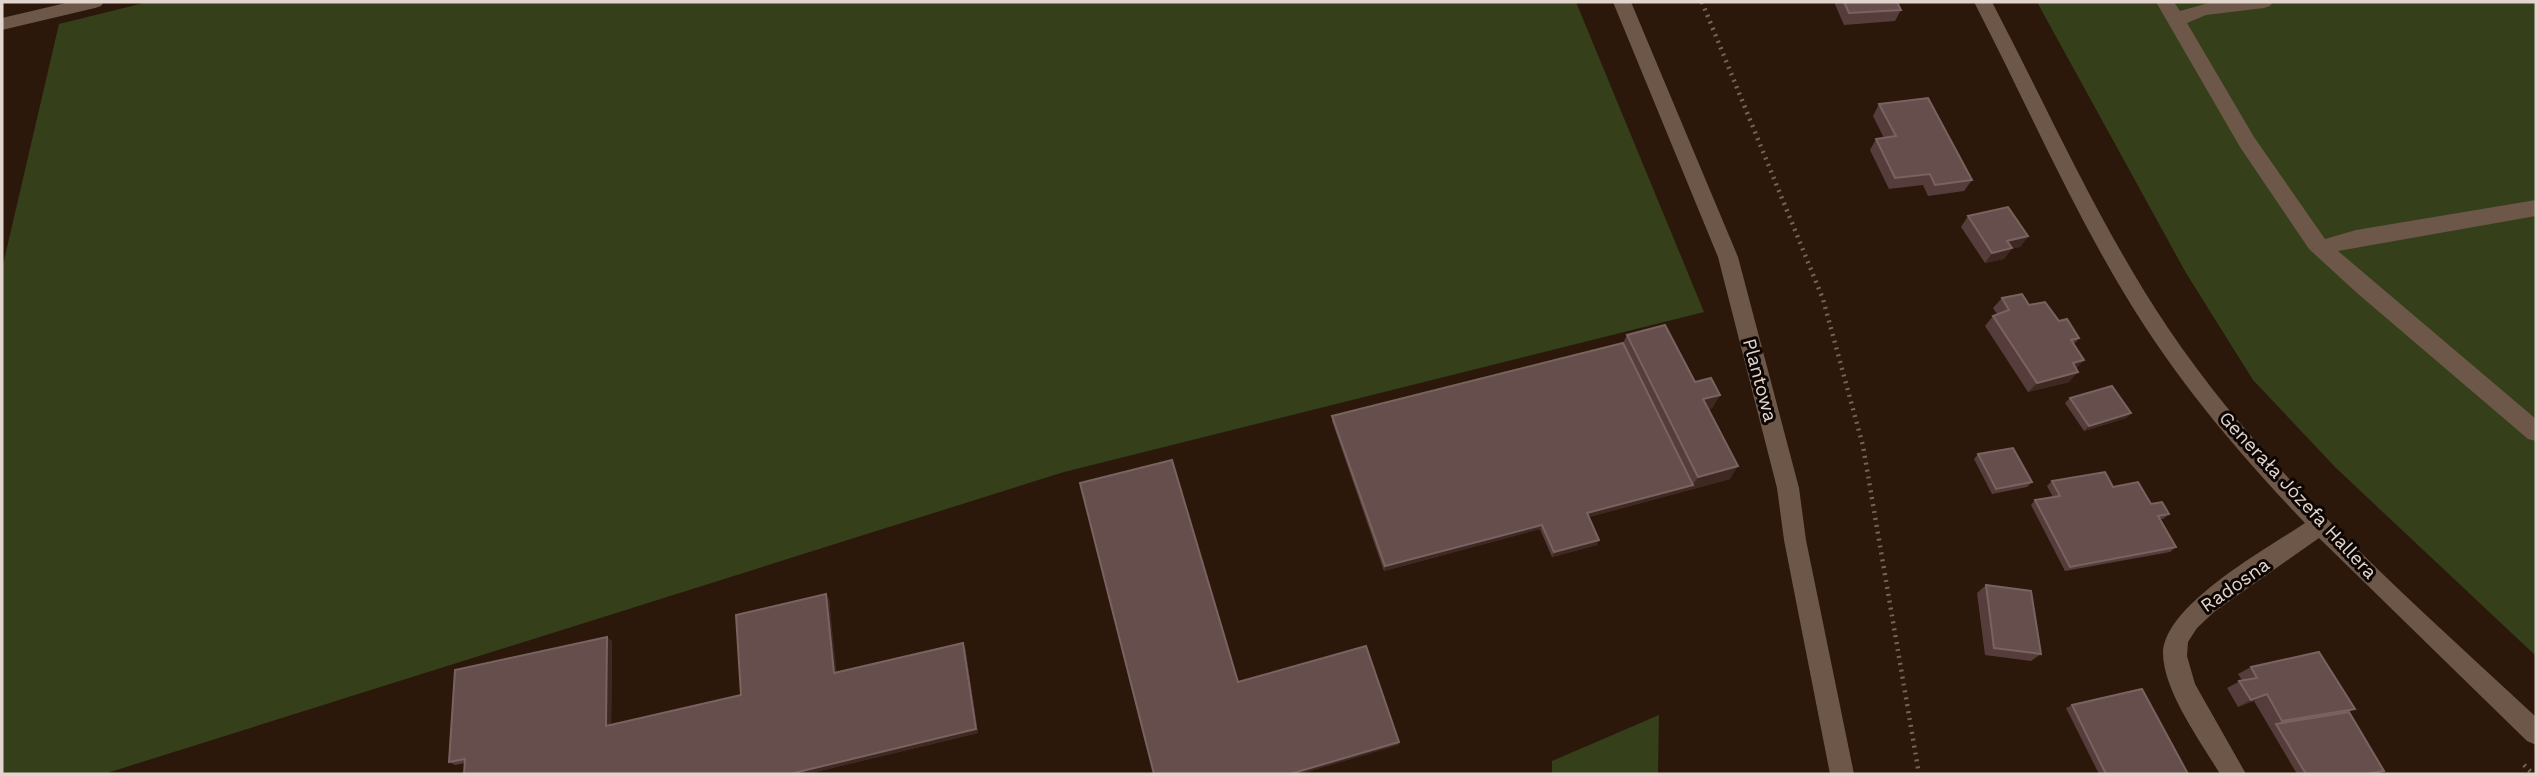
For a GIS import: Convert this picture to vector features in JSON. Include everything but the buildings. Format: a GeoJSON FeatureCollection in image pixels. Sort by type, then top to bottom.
{"type":"FeatureCollection","features":[{"type":"Feature","properties":{"kind":"street"},"geometry":{"type":"LineString","coordinates":[[3,29],[11,2]]}},
{"type":"Feature","properties":{"kind":"street"},"geometry":{"type":"LineString","coordinates":[[3,29],[95,2]]}},
{"type":"Feature","properties":{"kind":"street","name":"Plantowa"},"geometry":{"type":"LineString","coordinates":[[1622,2],[1728,257],[1788,488],[1795,540],[1842,774]]}},
{"type":"Feature","properties":{"kind":"street","name":"Generała Józefa Hallera"},"geometry":{"type":"LineString","coordinates":[[1983,2],[2089,212],[2161,334],[2203,392],[2255,455],[2320,525],[2536,733]]}},
{"type":"Feature","properties":{"kind":"street"},"geometry":{"type":"LineString","coordinates":[[2165,2],[2247,142],[2291,209],[2322,248],[2364,287],[2536,432]]}},
{"type":"Feature","properties":{"kind":"street"},"geometry":{"type":"LineString","coordinates":[[2177,21],[2183,16],[2210,9],[2264,2]]}},
{"type":"Feature","properties":{"kind":"street"},"geometry":{"type":"LineString","coordinates":[[2322,248],[2356,238],[2536,208]]}},
{"type":"Feature","properties":{"kind":"street","name":"Radosna"},"geometry":{"type":"LineString","coordinates":[[2234,774],[2182,682],[2174,654],[2176,640],[2189,620],[2206,604],[2320,525]]}},
{"type":"Feature","properties":{"kind":"path"},"geometry":{"type":"LineString","coordinates":[[1702,2],[1714,39],[1823,299],[1863,446],[1919,774]]}},
{"type":"Feature","properties":{"kind":"green space"},"geometry":{"type":"Polygon","coordinates":[[[148,2],[1576,2],[1704,312],[1064,472],[104,774],[2,774],[2,269],[59,24],[148,2]]]}},
{"type":"Feature","properties":{"kind":"green space"},"geometry":{"type":"Polygon","coordinates":[[[2037,2],[2536,2],[2536,656],[2336,468],[2253,380],[2186,273],[2037,2]]]}},
{"type":"Feature","properties":{"kind":"green space"},"geometry":{"type":"Polygon","coordinates":[[[1659,715],[1658,774],[1552,774],[1552,761],[1659,715]]]}}]}
